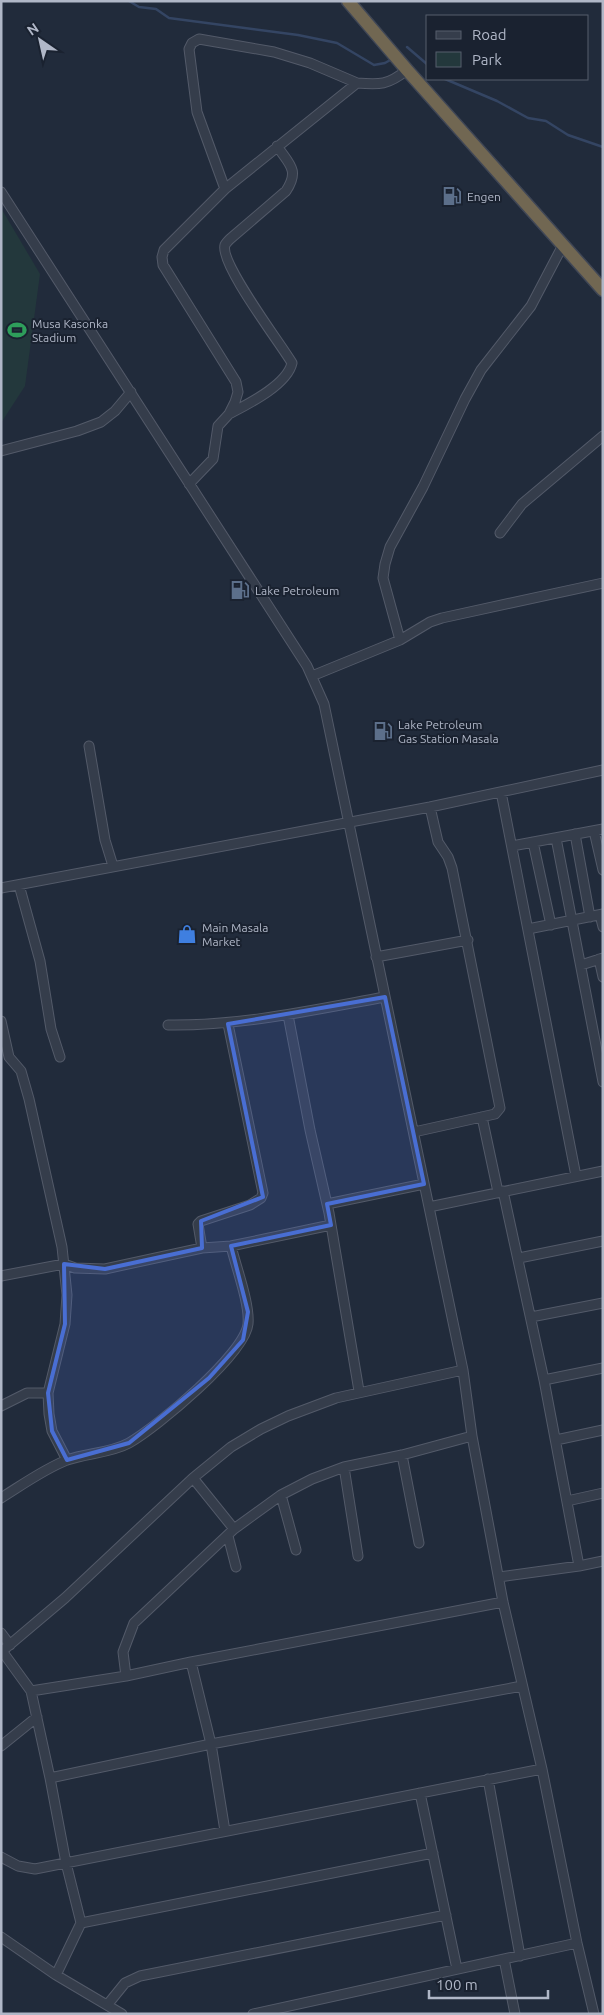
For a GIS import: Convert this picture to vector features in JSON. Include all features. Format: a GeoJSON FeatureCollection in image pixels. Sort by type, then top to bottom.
{"type":"FeatureCollection","features":[{"type":"Feature","properties":{"kind":"highway"},"geometry":{"type":"LineString","coordinates":[[348,1],[603,290]]}},
{"type":"Feature","properties":{"kind":"street"},"geometry":{"type":"LineString","coordinates":[[225,189],[197,112],[189,49],[192,43],[199,39],[274,52],[310,62],[356,83],[386,84],[395,80],[407,70]]}},
{"type":"Feature","properties":{"kind":"street"},"geometry":{"type":"LineString","coordinates":[[229,414],[238,392],[236,382],[163,265],[162,257],[164,250],[225,189],[356,83]]}},
{"type":"Feature","properties":{"kind":"street"},"geometry":{"type":"LineString","coordinates":[[188,484],[213,459],[218,426],[229,414],[268,391],[290,370],[292,363],[256,310],[229,266],[225,254],[225,246],[230,239],[286,191],[292,182],[294,176],[292,169],[277,146]]}},
{"type":"Feature","properties":{"kind":"street"},"geometry":{"type":"LineString","coordinates":[[1,192],[307,666],[324,704],[462,1370],[472,1436],[503,1602],[542,1769],[577,1943],[594,2014]]}},
{"type":"Feature","properties":{"kind":"street"},"geometry":{"type":"LineString","coordinates":[[400,640],[383,578],[384,564],[390,547],[424,487],[465,398],[481,370],[531,306],[563,245]]}},
{"type":"Feature","properties":{"kind":"street"},"geometry":{"type":"LineString","coordinates":[[1,451],[77,431],[101,422],[115,411],[131,392]]}},
{"type":"Feature","properties":{"kind":"street"},"geometry":{"type":"LineString","coordinates":[[500,533],[522,504],[603,436]]}},
{"type":"Feature","properties":{"kind":"street"},"geometry":{"type":"LineString","coordinates":[[312,676],[400,640],[430,622],[442,618],[603,583]]}},
{"type":"Feature","properties":{"kind":"street"},"geometry":{"type":"LineString","coordinates":[[89,746],[103,832],[113,866]]}},
{"type":"Feature","properties":{"kind":"street"},"geometry":{"type":"LineString","coordinates":[[1,888],[430,806],[603,770]]}},
{"type":"Feature","properties":{"kind":"street"},"geometry":{"type":"LineString","coordinates":[[501,792],[576,1176]]}},
{"type":"Feature","properties":{"kind":"street"},"geometry":{"type":"LineString","coordinates":[[414,1132],[482,1118],[498,1112],[500,1104],[452,868],[438,842],[430,806]]}},
{"type":"Feature","properties":{"kind":"street"},"geometry":{"type":"LineString","coordinates":[[512,846],[598,830],[603,870]]}},
{"type":"Feature","properties":{"kind":"street"},"geometry":{"type":"LineString","coordinates":[[574,834],[590,916]]}},
{"type":"Feature","properties":{"kind":"street"},"geometry":{"type":"LineString","coordinates":[[556,838],[582,965],[603,1082]]}},
{"type":"Feature","properties":{"kind":"street"},"geometry":{"type":"LineString","coordinates":[[533,842],[551,924]]}},
{"type":"Feature","properties":{"kind":"street"},"geometry":{"type":"LineString","coordinates":[[19,885],[28,911],[40,961],[51,1029],[60,1057]]}},
{"type":"Feature","properties":{"kind":"street"},"geometry":{"type":"LineString","coordinates":[[528,929],[601,914],[603,928]]}},
{"type":"Feature","properties":{"kind":"street"},"geometry":{"type":"LineString","coordinates":[[376,957],[468,940]]}},
{"type":"Feature","properties":{"kind":"street"},"geometry":{"type":"LineString","coordinates":[[582,965],[601,958],[603,977]]}},
{"type":"Feature","properties":{"kind":"street"},"geometry":{"type":"LineString","coordinates":[[168,1025],[228,1024],[385,997]]}},
{"type":"Feature","properties":{"kind":"street"},"geometry":{"type":"LineString","coordinates":[[288,1015],[310,1130],[331,1225],[359,1391]]}},
{"type":"Feature","properties":{"kind":"street"},"geometry":{"type":"LineString","coordinates":[[1,1021],[9,1057],[21,1071],[29,1099],[62,1247],[67,1295],[65,1324],[48,1393],[52,1431],[67,1460]]}},
{"type":"Feature","properties":{"kind":"street"},"geometry":{"type":"LineString","coordinates":[[202,1248],[198,1224],[200,1221],[250,1205],[261,1198],[263,1193],[228,1024]]}},
{"type":"Feature","properties":{"kind":"street"},"geometry":{"type":"LineString","coordinates":[[482,1118],[500,1192],[519,1258],[556,1440],[579,1566]]}},
{"type":"Feature","properties":{"kind":"street"},"geometry":{"type":"LineString","coordinates":[[429,1206],[603,1171]]}},
{"type":"Feature","properties":{"kind":"street"},"geometry":{"type":"LineString","coordinates":[[326,1204],[424,1184]]}},
{"type":"Feature","properties":{"kind":"street"},"geometry":{"type":"LineString","coordinates":[[1,1276],[64,1264],[75,1268],[105,1269],[202,1248],[231,1246],[331,1225]]}},
{"type":"Feature","properties":{"kind":"street"},"geometry":{"type":"LineString","coordinates":[[519,1258],[603,1241]]}},
{"type":"Feature","properties":{"kind":"street"},"geometry":{"type":"LineString","coordinates":[[1,1498],[67,1460],[129,1443],[179,1404],[232,1355],[243,1340],[248,1325],[248,1312],[231,1246]]}},
{"type":"Feature","properties":{"kind":"street"},"geometry":{"type":"LineString","coordinates":[[531,1317],[603,1303]]}},
{"type":"Feature","properties":{"kind":"street"},"geometry":{"type":"LineString","coordinates":[[544,1380],[603,1368]]}},
{"type":"Feature","properties":{"kind":"street"},"geometry":{"type":"LineString","coordinates":[[56,1975],[81,1923],[66,1863],[31,1691],[2,1652],[65,1598],[192,1478],[231,1448],[261,1429],[316,1404],[359,1391],[462,1370]]}},
{"type":"Feature","properties":{"kind":"street"},"geometry":{"type":"LineString","coordinates":[[1,1406],[26,1393],[48,1393]]}},
{"type":"Feature","properties":{"kind":"street"},"geometry":{"type":"LineString","coordinates":[[556,1440],[603,1430]]}},
{"type":"Feature","properties":{"kind":"street"},"geometry":{"type":"LineString","coordinates":[[126,1676],[123,1652],[134,1623],[231,1532],[281,1495],[312,1479],[344,1467],[402,1455],[472,1436]]}},
{"type":"Feature","properties":{"kind":"street"},"geometry":{"type":"LineString","coordinates":[[402,1455],[420,1543]]}},
{"type":"Feature","properties":{"kind":"street"},"geometry":{"type":"LineString","coordinates":[[344,1467],[358,1556]]}},
{"type":"Feature","properties":{"kind":"street"},"geometry":{"type":"LineString","coordinates":[[192,1478],[231,1532],[236,1567]]}},
{"type":"Feature","properties":{"kind":"street"},"geometry":{"type":"LineString","coordinates":[[567,1501],[603,1493]]}},
{"type":"Feature","properties":{"kind":"street"},"geometry":{"type":"LineString","coordinates":[[281,1495],[296,1550]]}},
{"type":"Feature","properties":{"kind":"street"},"geometry":{"type":"LineString","coordinates":[[499,1576],[579,1566],[603,1561]]}},
{"type":"Feature","properties":{"kind":"street"},"geometry":{"type":"LineString","coordinates":[[31,1691],[126,1676],[503,1602]]}},
{"type":"Feature","properties":{"kind":"street"},"geometry":{"type":"LineString","coordinates":[[1,1633],[10,1645]]}},
{"type":"Feature","properties":{"kind":"street"},"geometry":{"type":"LineString","coordinates":[[191,1662],[211,1744],[225,1831]]}},
{"type":"Feature","properties":{"kind":"street"},"geometry":{"type":"LineString","coordinates":[[50,1778],[211,1744],[522,1686]]}},
{"type":"Feature","properties":{"kind":"street"},"geometry":{"type":"LineString","coordinates":[[1,1746],[37,1717]]}},
{"type":"Feature","properties":{"kind":"street"},"geometry":{"type":"LineString","coordinates":[[1,1857],[18,1866],[34,1869],[542,1769]]}},
{"type":"Feature","properties":{"kind":"street"},"geometry":{"type":"LineString","coordinates":[[488,1779],[520,1956]]}},
{"type":"Feature","properties":{"kind":"street"},"geometry":{"type":"LineString","coordinates":[[420,1793],[457,1969]]}},
{"type":"Feature","properties":{"kind":"street"},"geometry":{"type":"LineString","coordinates":[[81,1923],[433,1853]]}},
{"type":"Feature","properties":{"kind":"street"},"geometry":{"type":"LineString","coordinates":[[108,2004],[125,1983],[140,1976],[446,1914]]}},
{"type":"Feature","properties":{"kind":"street"},"geometry":{"type":"LineString","coordinates":[[1,1937],[56,1975],[122,2014]]}},
{"type":"Feature","properties":{"kind":"street"},"geometry":{"type":"LineString","coordinates":[[253,2014],[577,1943]]}},
{"type":"Feature","properties":{"kind":"street"},"geometry":{"type":"LineString","coordinates":[[504,1959],[514,2014]]}},
{"type":"Feature","properties":{"kind":"highlighted area"},"geometry":{"type":"Polygon","coordinates":[[[385,997],[424,1184],[327,1204],[331,1225],[231,1246],[248,1312],[243,1340],[209,1378],[129,1443],[67,1460],[52,1431],[48,1393],[65,1324],[64,1264],[105,1269],[202,1248],[201,1221],[263,1197],[228,1024],[385,997]]]}},
{"type":"Feature","properties":{"kind":"green space","name":"Musa Kasonka Stadium"},"geometry":{"type":"Polygon","coordinates":[[[1,208],[40,274],[25,386],[1,423],[1,208]]]}},
{"type":"Feature","properties":{"kind":"waterway"},"geometry":{"type":"LineString","coordinates":[[129,1],[139,7],[156,9],[169,18],[298,35],[337,43],[374,65],[385,63],[392,59]]}},
{"type":"Feature","properties":{"kind":"waterway"},"geometry":{"type":"LineString","coordinates":[[407,47],[426,63]]}},
{"type":"Feature","properties":{"kind":"waterway"},"geometry":{"type":"LineString","coordinates":[[447,80],[497,101],[528,118],[546,121],[568,135],[603,147]]}},
{"type":"Feature","properties":{"kind":"place","name":"Engen"},"geometry":{"type":"Point","coordinates":[452,196]}},
{"type":"Feature","properties":{"kind":"place","name":"Musa Kasonka Stadium"},"geometry":{"type":"Point","coordinates":[17,330]}},
{"type":"Feature","properties":{"kind":"place","name":"Lake Petroleum"},"geometry":{"type":"Point","coordinates":[240,590]}},
{"type":"Feature","properties":{"kind":"place","name":"Lake Petroleum Gas Station Masala"},"geometry":{"type":"Point","coordinates":[383,731]}},
{"type":"Feature","properties":{"kind":"place","name":"Main Masala Market"},"geometry":{"type":"Point","coordinates":[187,934]}}]}
